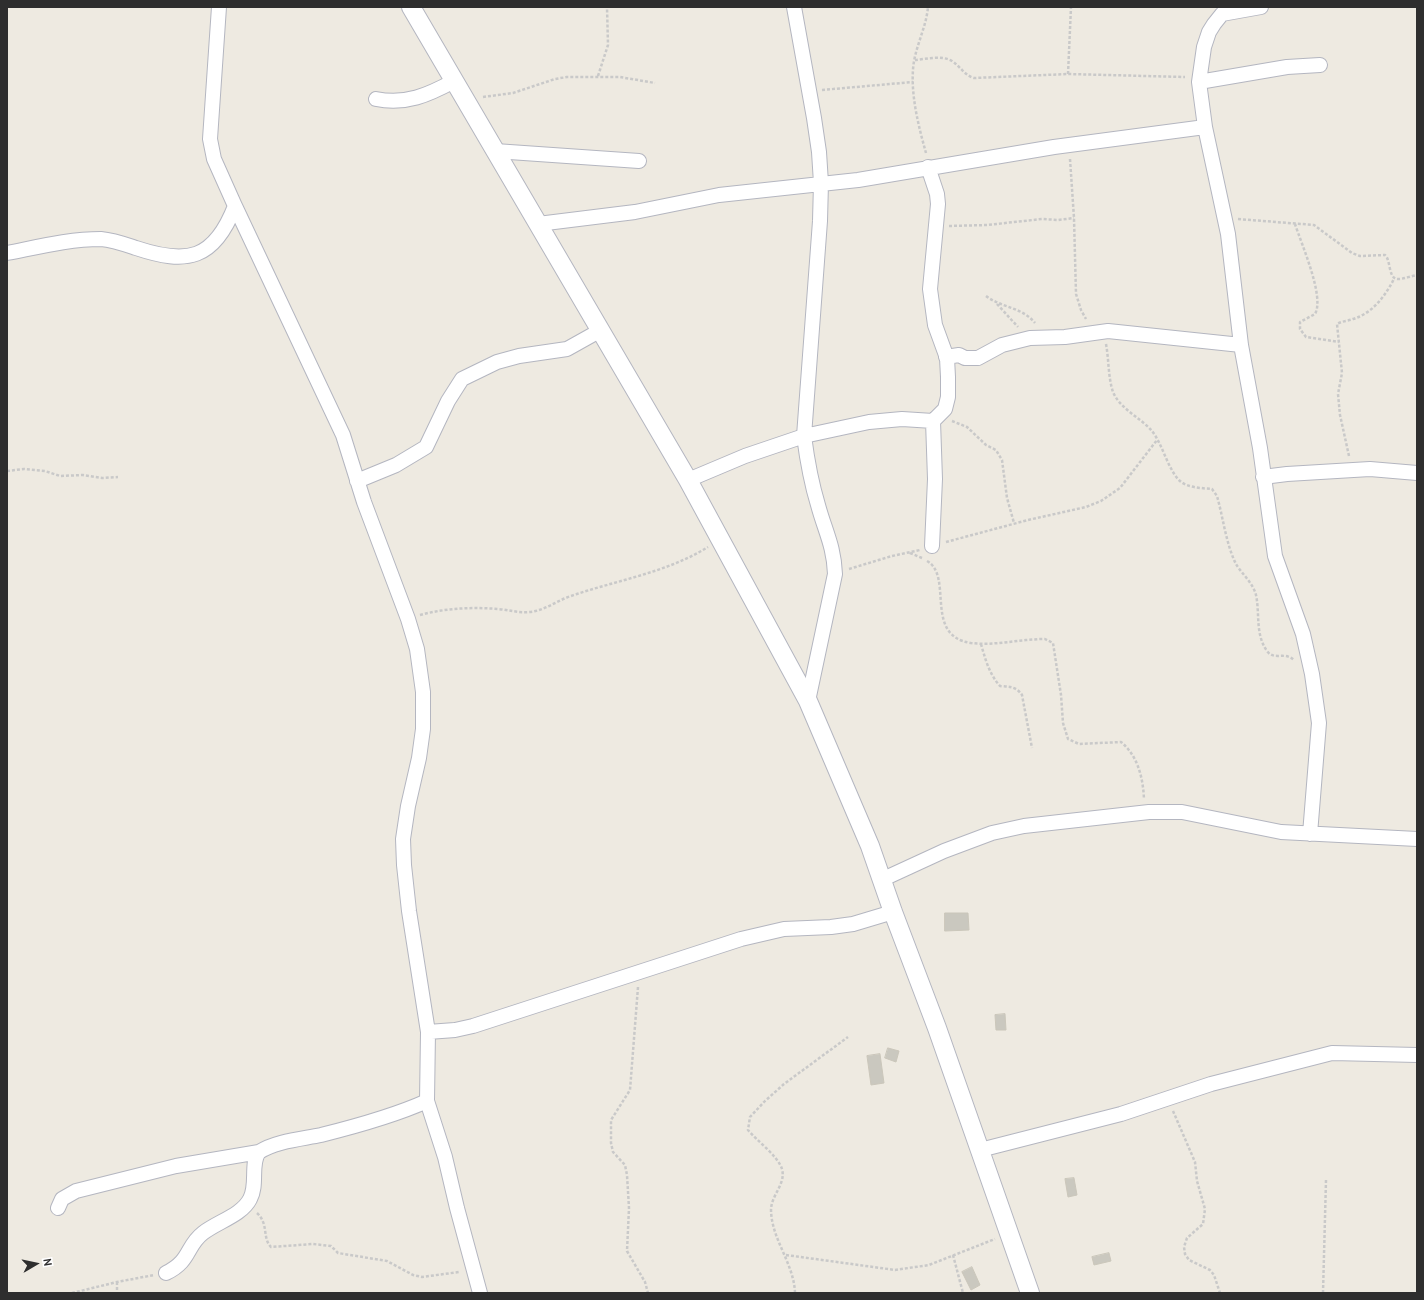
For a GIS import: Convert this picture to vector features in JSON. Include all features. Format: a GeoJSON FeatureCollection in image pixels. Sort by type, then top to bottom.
{"type":"FeatureCollection","features":[{"type":"Feature","properties":{"kind":"street"},"geometry":{"type":"LineString","coordinates":[[219,7],[217,58],[211,113],[210,139],[214,160],[344,435],[357,481],[408,619],[417,649],[423,692],[423,729],[419,758],[408,806],[404,839],[404,865],[409,911],[428,1032],[427,1101],[445,1157],[480,1293]]}},
{"type":"Feature","properties":{"kind":"street"},"geometry":{"type":"LineString","coordinates":[[411,7],[688,480],[808,702],[870,846],[893,912],[937,1028],[1008,1234],[1030,1293]]}},
{"type":"Feature","properties":{"kind":"street"},"geometry":{"type":"LineString","coordinates":[[794,7],[810,92],[819,152],[821,183],[820,220],[804,436],[806,458],[812,482],[834,554],[835,574],[808,702]]}},
{"type":"Feature","properties":{"kind":"street"},"geometry":{"type":"LineString","coordinates":[[1262,7],[1222,14],[1209,32],[1204,48],[1199,80],[1205,127],[1224,216],[1233,272],[1242,345],[1275,556],[1303,634],[1312,674],[1319,723],[1310,834]]}},
{"type":"Feature","properties":{"kind":"street"},"geometry":{"type":"LineString","coordinates":[[1199,80],[1320,65]]}},
{"type":"Feature","properties":{"kind":"street"},"geometry":{"type":"LineString","coordinates":[[376,100],[391,102],[416,98],[454,81]]}},
{"type":"Feature","properties":{"kind":"street"},"geometry":{"type":"LineString","coordinates":[[538,224],[628,213],[719,195],[888,176],[929,167],[967,162],[1069,144],[1205,127]]}},
{"type":"Feature","properties":{"kind":"street"},"geometry":{"type":"LineString","coordinates":[[495,151],[639,161]]}},
{"type":"Feature","properties":{"kind":"street"},"geometry":{"type":"LineString","coordinates":[[688,480],[745,456],[804,436],[869,422],[936,418],[944,410],[948,397],[946,357],[935,325],[930,289],[936,226],[937,194],[929,167]]}},
{"type":"Feature","properties":{"kind":"street"},"geometry":{"type":"LineString","coordinates":[[7,253],[51,244],[101,239],[115,241],[173,258],[188,257],[211,246],[228,223],[235,206]]}},
{"type":"Feature","properties":{"kind":"street"},"geometry":{"type":"LineString","coordinates":[[357,481],[396,465],[426,447],[448,401],[462,379],[497,362],[519,356],[567,349],[601,330]]}},
{"type":"Feature","properties":{"kind":"street"},"geometry":{"type":"LineString","coordinates":[[946,357],[959,355],[965,358],[978,358],[1002,345],[1026,339],[1065,337],[1100,332],[1242,345]]}},
{"type":"Feature","properties":{"kind":"street"},"geometry":{"type":"LineString","coordinates":[[932,546],[936,418]]}},
{"type":"Feature","properties":{"kind":"street"},"geometry":{"type":"LineString","coordinates":[[1263,477],[1287,474],[1370,469],[1417,473]]}},
{"type":"Feature","properties":{"kind":"street"},"geometry":{"type":"LineString","coordinates":[[882,880],[944,851],[992,833],[1024,826],[1145,812],[1182,812],[1262,829],[1310,834],[1417,839]]}},
{"type":"Feature","properties":{"kind":"street"},"geometry":{"type":"LineString","coordinates":[[428,1032],[455,1030],[473,1026],[741,939],[784,929],[830,927],[852,924],[893,912]]}},
{"type":"Feature","properties":{"kind":"street"},"geometry":{"type":"LineString","coordinates":[[980,1150],[1121,1114],[1165,1098],[1211,1084],[1332,1053],[1417,1055]]}},
{"type":"Feature","properties":{"kind":"street"},"geometry":{"type":"LineString","coordinates":[[58,1208],[62,1199],[76,1191],[176,1166],[259,1152],[284,1143],[323,1134],[400,1112],[427,1101]]}},
{"type":"Feature","properties":{"kind":"street"},"geometry":{"type":"LineString","coordinates":[[166,1273],[180,1266],[201,1234],[239,1211],[249,1201],[254,1191],[255,1158],[259,1152]]}},
{"type":"Feature","properties":{"kind":"path"},"geometry":{"type":"LineString","coordinates":[[598,76],[608,45],[607,7]]}},
{"type":"Feature","properties":{"kind":"path"},"geometry":{"type":"LineString","coordinates":[[928,7],[924,28],[914,60],[913,82],[922,137],[929,167]]}},
{"type":"Feature","properties":{"kind":"path"},"geometry":{"type":"LineString","coordinates":[[1068,74],[1071,7]]}},
{"type":"Feature","properties":{"kind":"path"},"geometry":{"type":"LineString","coordinates":[[914,60],[941,58],[952,61],[967,76],[974,78],[1068,74],[1199,80]]}},
{"type":"Feature","properties":{"kind":"path"},"geometry":{"type":"LineString","coordinates":[[464,99],[514,93],[555,79],[598,76],[632,78],[655,84]]}},
{"type":"Feature","properties":{"kind":"path"},"geometry":{"type":"LineString","coordinates":[[810,92],[831,88],[913,82]]}},
{"type":"Feature","properties":{"kind":"path"},"geometry":{"type":"LineString","coordinates":[[1069,144],[1074,218],[1076,294],[1081,310],[1087,321],[1100,332],[1114,393],[1121,404],[1144,422],[1157,440],[1176,476],[1182,482],[1192,486],[1212,489],[1217,496],[1236,565],[1247,578],[1256,594],[1258,628],[1266,650],[1270,655],[1290,656],[1296,662]]}},
{"type":"Feature","properties":{"kind":"path"},"geometry":{"type":"LineString","coordinates":[[1224,216],[1314,225],[1352,253],[1360,256],[1386,255],[1389,259],[1392,276],[1394,278]]}},
{"type":"Feature","properties":{"kind":"path"},"geometry":{"type":"LineString","coordinates":[[936,226],[987,225],[1042,218],[1058,220],[1074,218]]}},
{"type":"Feature","properties":{"kind":"path"},"geometry":{"type":"LineString","coordinates":[[1295,224],[1314,282],[1317,304],[1315,314],[1300,322],[1300,329],[1306,336],[1339,342]]}},
{"type":"Feature","properties":{"kind":"path"},"geometry":{"type":"LineString","coordinates":[[1394,278],[1399,279],[1417,275]]}},
{"type":"Feature","properties":{"kind":"path"},"geometry":{"type":"LineString","coordinates":[[1352,470],[1340,415],[1338,394],[1342,373],[1338,324],[1353,319],[1370,310],[1382,300],[1394,278]]}},
{"type":"Feature","properties":{"kind":"path"},"geometry":{"type":"LineString","coordinates":[[986,296],[997,304],[1016,324],[1026,339]]}},
{"type":"Feature","properties":{"kind":"path"},"geometry":{"type":"LineString","coordinates":[[997,304],[1021,310],[1032,319],[1044,337]]}},
{"type":"Feature","properties":{"kind":"path"},"geometry":{"type":"LineString","coordinates":[[936,418],[967,427],[986,445],[996,450],[1002,460],[1007,498],[1014,523]]}},
{"type":"Feature","properties":{"kind":"path"},"geometry":{"type":"LineString","coordinates":[[835,574],[892,556],[910,553],[1014,523],[1072,511],[1102,501],[1120,488],[1157,440]]}},
{"type":"Feature","properties":{"kind":"path"},"geometry":{"type":"LineString","coordinates":[[7,471],[24,469],[45,471],[60,476],[83,475],[102,478],[118,477]]}},
{"type":"Feature","properties":{"kind":"path"},"geometry":{"type":"LineString","coordinates":[[408,619],[447,609],[480,608],[517,612],[538,611],[568,597],[662,569],[693,556],[720,540]]}},
{"type":"Feature","properties":{"kind":"path"},"geometry":{"type":"LineString","coordinates":[[910,553],[930,562],[936,574],[943,619],[947,629],[954,637],[969,643],[981,644],[1045,639],[1052,643],[1060,688],[1063,723],[1068,739],[1079,744],[1117,741],[1126,746],[1136,762],[1143,780],[1145,812]]}},
{"type":"Feature","properties":{"kind":"path"},"geometry":{"type":"LineString","coordinates":[[981,644],[990,671],[996,682],[1000,686],[1012,687],[1018,690],[1022,695],[1032,748]]}},
{"type":"Feature","properties":{"kind":"path"},"geometry":{"type":"LineString","coordinates":[[639,973],[630,1090],[611,1120],[611,1143],[613,1152],[625,1165],[627,1175],[629,1208],[627,1251],[645,1282],[648,1293]]}},
{"type":"Feature","properties":{"kind":"path"},"geometry":{"type":"LineString","coordinates":[[795,1293],[795,1285],[786,1256],[778,1240],[771,1209],[773,1197],[782,1181],[782,1167],[748,1130],[750,1117],[784,1084],[848,1037]]}},
{"type":"Feature","properties":{"kind":"path"},"geometry":{"type":"LineString","coordinates":[[1165,1098],[1178,1121],[1195,1162],[1197,1181],[1205,1209],[1203,1224],[1187,1238],[1184,1247],[1185,1254],[1189,1260],[1210,1270],[1220,1293]]}},
{"type":"Feature","properties":{"kind":"path"},"geometry":{"type":"LineString","coordinates":[[1323,1293],[1326,1180]]}},
{"type":"Feature","properties":{"kind":"path"},"geometry":{"type":"LineString","coordinates":[[246,1204],[261,1217],[266,1230],[268,1243],[271,1247],[312,1244],[331,1246],[338,1253],[387,1260],[413,1275],[422,1277],[473,1270]]}},
{"type":"Feature","properties":{"kind":"path"},"geometry":{"type":"LineString","coordinates":[[786,1256],[895,1270],[929,1265],[1008,1234]]}},
{"type":"Feature","properties":{"kind":"path"},"geometry":{"type":"LineString","coordinates":[[953,1256],[963,1293]]}},
{"type":"Feature","properties":{"kind":"path"},"geometry":{"type":"LineString","coordinates":[[72,1293],[117,1282],[166,1273]]}},
{"type":"Feature","properties":{"kind":"path"},"geometry":{"type":"LineString","coordinates":[[117,1282],[117,1293]]}},
{"type":"Feature","properties":{"kind":"building"},"geometry":{"type":"Polygon","coordinates":[[[945,913],[968,913],[969,930],[945,931],[945,913]]]}},
{"type":"Feature","properties":{"kind":"building"},"geometry":{"type":"Polygon","coordinates":[[[1005,1014],[1006,1030],[996,1030],[995,1015],[1005,1014]]]}},
{"type":"Feature","properties":{"kind":"building"},"geometry":{"type":"Polygon","coordinates":[[[888,1048],[899,1051],[896,1062],[885,1058],[888,1048]]]}},
{"type":"Feature","properties":{"kind":"building"},"geometry":{"type":"Polygon","coordinates":[[[880,1054],[884,1083],[871,1085],[867,1056],[880,1054]]]}},
{"type":"Feature","properties":{"kind":"building"},"geometry":{"type":"Polygon","coordinates":[[[1074,1178],[1077,1195],[1068,1197],[1065,1179],[1074,1178]]]}},
{"type":"Feature","properties":{"kind":"building"},"geometry":{"type":"Polygon","coordinates":[[[1109,1253],[1111,1261],[1094,1265],[1092,1257],[1109,1253]]]}},
{"type":"Feature","properties":{"kind":"building"},"geometry":{"type":"Polygon","coordinates":[[[972,1267],[980,1285],[971,1290],[962,1272],[972,1267]]]}}]}
